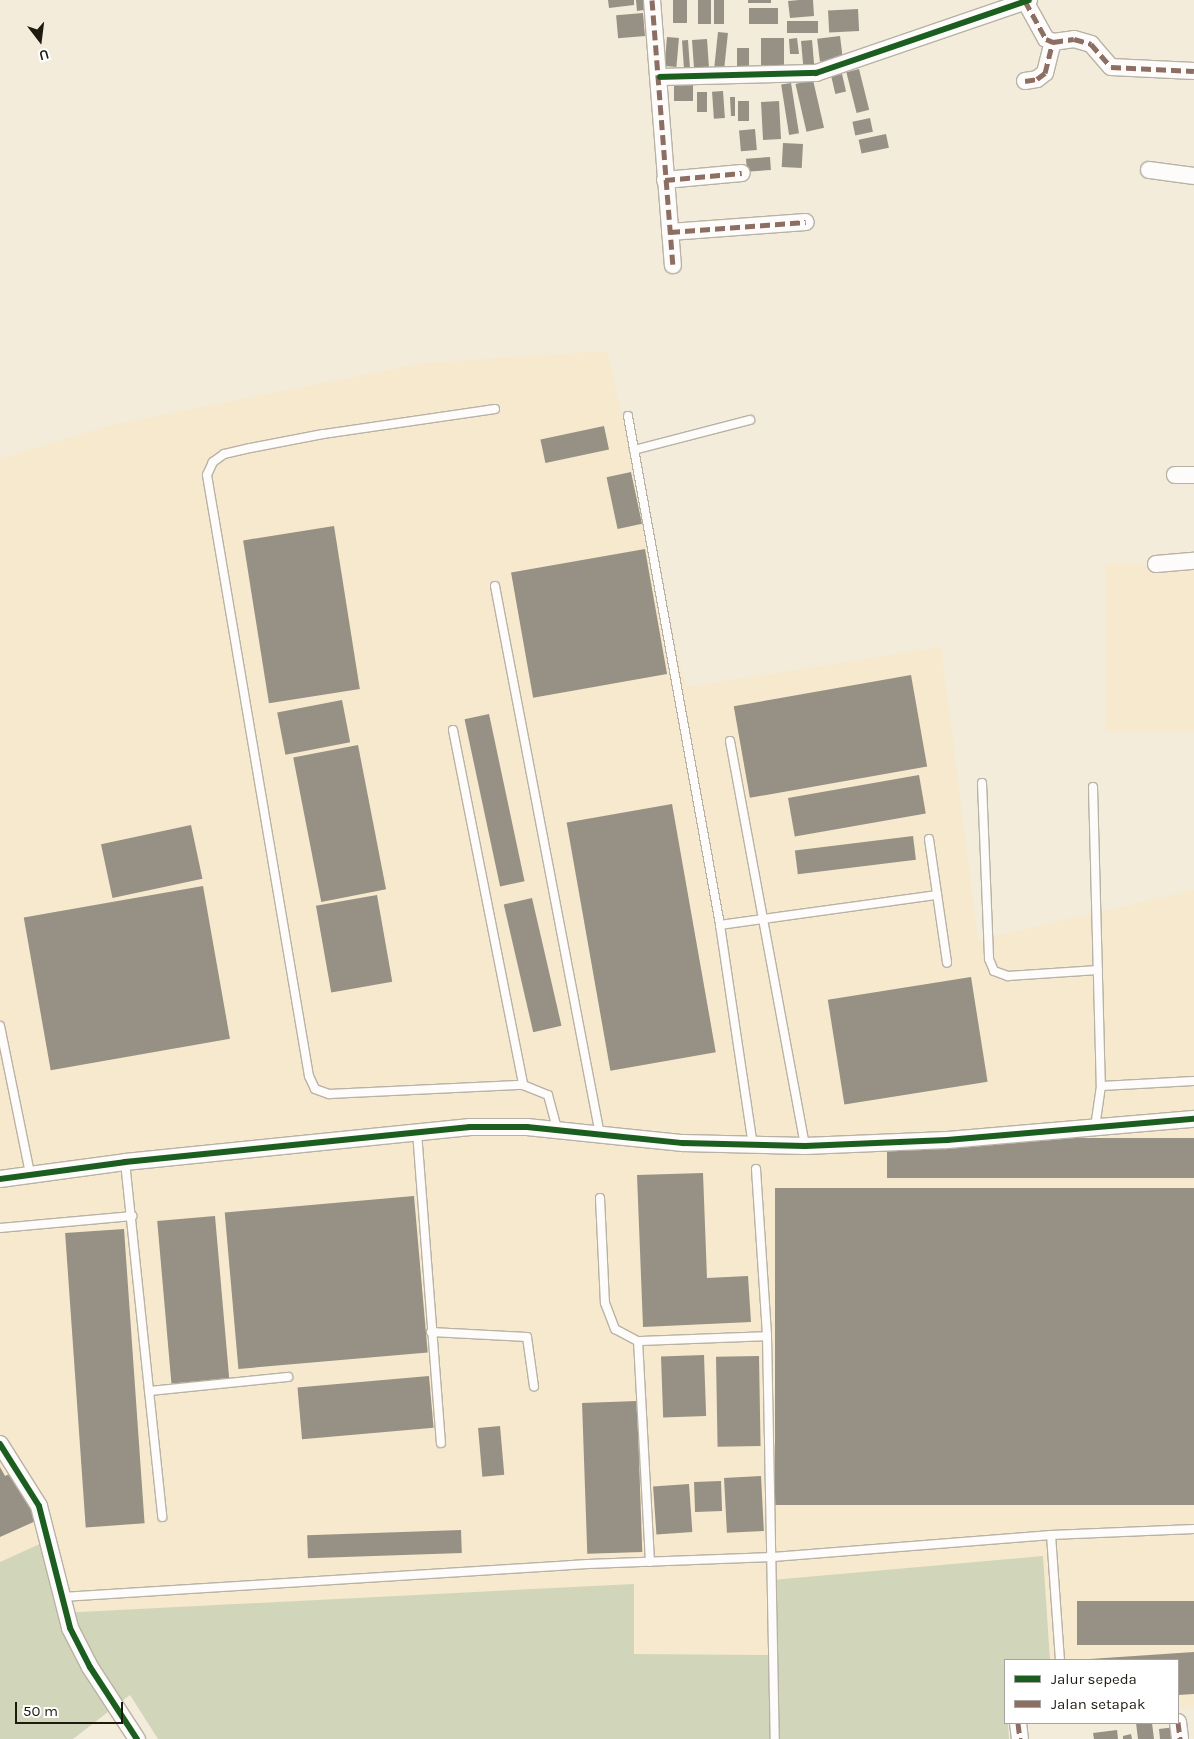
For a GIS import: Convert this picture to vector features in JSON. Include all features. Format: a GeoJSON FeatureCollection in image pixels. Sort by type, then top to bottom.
{"type":"FeatureCollection","features":[{"type":"Feature","properties":{"kind":"street"},"geometry":{"type":"LineString","coordinates":[[652,0],[660,77],[665,180],[673,265]]}},
{"type":"Feature","properties":{"kind":"street"},"geometry":{"type":"LineString","coordinates":[[660,77],[816,73],[1027,1],[1039,30],[1053,42],[1074,39],[1091,44],[1111,67],[1194,71]]}},
{"type":"Feature","properties":{"kind":"street"},"geometry":{"type":"LineString","coordinates":[[1025,81],[1037,79],[1045,73],[1053,42]]}},
{"type":"Feature","properties":{"kind":"street"},"geometry":{"type":"LineString","coordinates":[[1149,170],[1194,176]]}},
{"type":"Feature","properties":{"kind":"street"},"geometry":{"type":"LineString","coordinates":[[665,180],[742,173]]}},
{"type":"Feature","properties":{"kind":"street"},"geometry":{"type":"LineString","coordinates":[[670,232],[806,222]]}},
{"type":"Feature","properties":{"kind":"street"},"geometry":{"type":"LineString","coordinates":[[1176,475],[1194,475]]}},
{"type":"Feature","properties":{"kind":"street"},"geometry":{"type":"LineString","coordinates":[[1156,564],[1194,561]]}},
{"type":"Feature","properties":{"kind":"street"},"geometry":{"type":"LineString","coordinates":[[0,1179],[125,1162],[417,1130],[470,1126],[557,1129],[600,1135],[753,1146],[806,1146],[947,1140],[1194,1118]]}},
{"type":"Feature","properties":{"kind":"street"},"geometry":{"type":"LineString","coordinates":[[0,1444],[38,1506],[48,1532],[70,1628],[90,1667],[137,1739]]}},
{"type":"Feature","properties":{"kind":"street"},"geometry":{"type":"LineString","coordinates":[[1018,1724],[1020,1739]]}},
{"type":"Feature","properties":{"kind":"street"},"geometry":{"type":"LineString","coordinates":[[1178,1724],[1180,1739]]}},
{"type":"Feature","properties":{"kind":"lane"},"geometry":{"type":"LineString","coordinates":[[495,409],[323,434],[250,448],[224,454],[212,462],[207,475],[309,1076],[315,1089],[329,1094],[523,1085],[548,1095],[557,1129]]}},
{"type":"Feature","properties":{"kind":"lane"},"geometry":{"type":"LineString","coordinates":[[628,416],[720,925],[753,1146]]}},
{"type":"Feature","properties":{"kind":"lane"},"geometry":{"type":"LineString","coordinates":[[634,450],[750,420]]}},
{"type":"Feature","properties":{"kind":"lane"},"geometry":{"type":"LineString","coordinates":[[495,586],[600,1135]]}},
{"type":"Feature","properties":{"kind":"lane"},"geometry":{"type":"LineString","coordinates":[[453,730],[523,1085]]}},
{"type":"Feature","properties":{"kind":"lane"},"geometry":{"type":"LineString","coordinates":[[730,741],[761,919],[806,1146]]}},
{"type":"Feature","properties":{"kind":"lane"},"geometry":{"type":"LineString","coordinates":[[982,783],[989,959],[994,970],[1008,976],[1098,970]]}},
{"type":"Feature","properties":{"kind":"lane"},"geometry":{"type":"LineString","coordinates":[[1093,787],[1101,1086],[1095,1127]]}},
{"type":"Feature","properties":{"kind":"lane"},"geometry":{"type":"LineString","coordinates":[[929,839],[947,963]]}},
{"type":"Feature","properties":{"kind":"lane"},"geometry":{"type":"LineString","coordinates":[[720,925],[937,895]]}},
{"type":"Feature","properties":{"kind":"lane"},"geometry":{"type":"LineString","coordinates":[[0,1026],[30,1174]]}},
{"type":"Feature","properties":{"kind":"lane"},"geometry":{"type":"LineString","coordinates":[[0,1074],[9,1072]]}},
{"type":"Feature","properties":{"kind":"lane"},"geometry":{"type":"LineString","coordinates":[[1101,1086],[1194,1081]]}},
{"type":"Feature","properties":{"kind":"lane"},"geometry":{"type":"LineString","coordinates":[[417,1130],[441,1443]]}},
{"type":"Feature","properties":{"kind":"lane"},"geometry":{"type":"LineString","coordinates":[[125,1162],[162,1517]]}},
{"type":"Feature","properties":{"kind":"lane"},"geometry":{"type":"LineString","coordinates":[[756,1169],[767,1336],[773,1557],[775,1739]]}},
{"type":"Feature","properties":{"kind":"lane"},"geometry":{"type":"LineString","coordinates":[[600,1198],[605,1303],[615,1329],[638,1341],[767,1336]]}},
{"type":"Feature","properties":{"kind":"lane"},"geometry":{"type":"LineString","coordinates":[[0,1228],[132,1216]]}},
{"type":"Feature","properties":{"kind":"lane"},"geometry":{"type":"LineString","coordinates":[[431,1332],[527,1337],[534,1388]]}},
{"type":"Feature","properties":{"kind":"lane"},"geometry":{"type":"LineString","coordinates":[[638,1341],[650,1562]]}},
{"type":"Feature","properties":{"kind":"lane"},"geometry":{"type":"LineString","coordinates":[[149,1391],[288,1377]]}},
{"type":"Feature","properties":{"kind":"lane"},"geometry":{"type":"LineString","coordinates":[[62,1597],[650,1562],[773,1557],[1051,1535],[1194,1529]]}},
{"type":"Feature","properties":{"kind":"lane"},"geometry":{"type":"LineString","coordinates":[[1051,1535],[1060,1659]]}},
{"type":"Feature","properties":{"kind":"shaded area"},"geometry":{"type":"Polygon","coordinates":[[[607,351],[686,687],[941,647],[978,940],[1194,890],[1194,1707],[1179,1708],[1179,1659],[1050,1659],[1043,1557],[773,1655],[634,1654],[633,1585],[59,1613],[42,1543],[0,1562],[0,459],[111,425],[423,363],[607,351]]]}},
{"type":"Feature","properties":{"kind":"shaded area"},"geometry":{"type":"Polygon","coordinates":[[[1105,564],[1194,564],[1194,732],[1105,732],[1105,564]]]}},
{"type":"Feature","properties":{"kind":"green space"},"geometry":{"type":"Polygon","coordinates":[[[42,1543],[60,1613],[634,1584],[634,1654],[772,1655],[772,1580],[1043,1556],[1050,1659],[1004,1659],[1004,1724],[1008,1724],[1009,1739],[158,1739],[130,1695],[73,1739],[0,1739],[0,1562],[42,1543]]]}},
{"type":"Feature","properties":{"kind":"building"},"geometry":{"type":"Polygon","coordinates":[[[608,0],[634,0],[634,5],[609,8],[608,0]]]}},
{"type":"Feature","properties":{"kind":"building"},"geometry":{"type":"Polygon","coordinates":[[[636,0],[649,0],[651,9],[637,11],[636,0]]]}},
{"type":"Feature","properties":{"kind":"building"},"geometry":{"type":"Polygon","coordinates":[[[673,0],[687,0],[687,23],[673,23],[673,0]]]}},
{"type":"Feature","properties":{"kind":"building"},"geometry":{"type":"Polygon","coordinates":[[[698,0],[711,0],[711,24],[698,24],[698,0]]]}},
{"type":"Feature","properties":{"kind":"building"},"geometry":{"type":"Polygon","coordinates":[[[714,0],[724,0],[724,24],[714,24],[714,0]]]}},
{"type":"Feature","properties":{"kind":"building"},"geometry":{"type":"Polygon","coordinates":[[[748,0],[771,0],[771,3],[748,3],[748,0]]]}},
{"type":"Feature","properties":{"kind":"building"},"geometry":{"type":"Polygon","coordinates":[[[813,0],[814,16],[790,18],[788,1],[813,0]]]}},
{"type":"Feature","properties":{"kind":"building"},"geometry":{"type":"Polygon","coordinates":[[[749,8],[778,8],[778,24],[749,24],[749,8]]]}},
{"type":"Feature","properties":{"kind":"building"},"geometry":{"type":"Polygon","coordinates":[[[858,9],[859,31],[829,33],[828,11],[858,9]]]}},
{"type":"Feature","properties":{"kind":"building"},"geometry":{"type":"Polygon","coordinates":[[[643,13],[645,36],[618,38],[616,15],[643,13]]]}},
{"type":"Feature","properties":{"kind":"building"},"geometry":{"type":"Polygon","coordinates":[[[787,21],[818,21],[818,33],[787,33],[787,21]]]}},
{"type":"Feature","properties":{"kind":"building"},"geometry":{"type":"Polygon","coordinates":[[[718,32],[728,33],[724,68],[714,67],[718,32]]]}},
{"type":"Feature","properties":{"kind":"building"},"geometry":{"type":"Polygon","coordinates":[[[840,36],[843,59],[820,62],[817,39],[840,36]]]}},
{"type":"Feature","properties":{"kind":"building"},"geometry":{"type":"Polygon","coordinates":[[[667,37],[679,38],[676,67],[664,66],[667,37]]]}},
{"type":"Feature","properties":{"kind":"building"},"geometry":{"type":"Polygon","coordinates":[[[761,38],[784,38],[784,65],[761,65],[761,38]]]}},
{"type":"Feature","properties":{"kind":"building"},"geometry":{"type":"Polygon","coordinates":[[[797,38],[799,54],[790,54],[789,39],[797,38]]]}},
{"type":"Feature","properties":{"kind":"building"},"geometry":{"type":"Polygon","coordinates":[[[707,39],[709,69],[694,70],[692,40],[707,39]]]}},
{"type":"Feature","properties":{"kind":"building"},"geometry":{"type":"Polygon","coordinates":[[[682,40],[688,40],[690,68],[684,68],[682,40]]]}},
{"type":"Feature","properties":{"kind":"building"},"geometry":{"type":"Polygon","coordinates":[[[812,40],[814,65],[803,66],[801,41],[812,40]]]}},
{"type":"Feature","properties":{"kind":"building"},"geometry":{"type":"Polygon","coordinates":[[[737,48],[749,48],[749,70],[737,70],[737,48]]]}},
{"type":"Feature","properties":{"kind":"building"},"geometry":{"type":"Polygon","coordinates":[[[859,69],[869,110],[857,113],[846,72],[859,69]]]}},
{"type":"Feature","properties":{"kind":"building"},"geometry":{"type":"Polygon","coordinates":[[[842,74],[846,92],[835,94],[831,76],[842,74]]]}},
{"type":"Feature","properties":{"kind":"building"},"geometry":{"type":"Polygon","coordinates":[[[813,80],[824,128],[806,132],[795,84],[813,80]]]}},
{"type":"Feature","properties":{"kind":"building"},"geometry":{"type":"Polygon","coordinates":[[[791,83],[799,133],[789,135],[781,85],[791,83]]]}},
{"type":"Feature","properties":{"kind":"building"},"geometry":{"type":"Polygon","coordinates":[[[674,84],[693,84],[693,101],[674,101],[674,84]]]}},
{"type":"Feature","properties":{"kind":"building"},"geometry":{"type":"Polygon","coordinates":[[[723,91],[725,118],[714,119],[712,92],[723,91]]]}},
{"type":"Feature","properties":{"kind":"building"},"geometry":{"type":"Polygon","coordinates":[[[697,92],[707,92],[707,112],[697,112],[697,92]]]}},
{"type":"Feature","properties":{"kind":"building"},"geometry":{"type":"Polygon","coordinates":[[[730,97],[735,97],[735,116],[731,116],[730,97]]]}},
{"type":"Feature","properties":{"kind":"building"},"geometry":{"type":"Polygon","coordinates":[[[738,101],[749,101],[749,121],[738,121],[738,101]]]}},
{"type":"Feature","properties":{"kind":"building"},"geometry":{"type":"Polygon","coordinates":[[[779,101],[781,139],[763,140],[761,102],[779,101]]]}},
{"type":"Feature","properties":{"kind":"building"},"geometry":{"type":"Polygon","coordinates":[[[870,118],[873,132],[855,135],[852,122],[870,118]]]}},
{"type":"Feature","properties":{"kind":"building"},"geometry":{"type":"Polygon","coordinates":[[[755,129],[757,150],[741,151],[739,130],[755,129]]]}},
{"type":"Feature","properties":{"kind":"building"},"geometry":{"type":"Polygon","coordinates":[[[886,134],[889,148],[862,154],[859,140],[886,134]]]}},
{"type":"Feature","properties":{"kind":"building"},"geometry":{"type":"Polygon","coordinates":[[[783,143],[803,144],[802,168],[782,167],[783,143]]]}},
{"type":"Feature","properties":{"kind":"building"},"geometry":{"type":"Polygon","coordinates":[[[770,157],[771,170],[747,172],[746,159],[770,157]]]}},
{"type":"Feature","properties":{"kind":"building"},"geometry":{"type":"Polygon","coordinates":[[[604,426],[609,449],[545,463],[540,440],[604,426]]]}},
{"type":"Feature","properties":{"kind":"building"},"geometry":{"type":"Polygon","coordinates":[[[631,472],[642,524],[618,529],[607,477],[631,472]]]}},
{"type":"Feature","properties":{"kind":"building"},"geometry":{"type":"Polygon","coordinates":[[[334,526],[360,689],[269,703],[243,540],[334,526]]]}},
{"type":"Feature","properties":{"kind":"building"},"geometry":{"type":"Polygon","coordinates":[[[645,549],[667,674],[533,698],[511,573],[645,549]]]}},
{"type":"Feature","properties":{"kind":"building"},"geometry":{"type":"Polygon","coordinates":[[[911,675],[927,767],[750,798],[734,706],[911,675]]]}},
{"type":"Feature","properties":{"kind":"building"},"geometry":{"type":"Polygon","coordinates":[[[342,700],[350,742],[285,755],[277,713],[342,700]]]}},
{"type":"Feature","properties":{"kind":"building"},"geometry":{"type":"Polygon","coordinates":[[[489,714],[525,881],[500,886],[465,719],[489,714]]]}},
{"type":"Feature","properties":{"kind":"building"},"geometry":{"type":"Polygon","coordinates":[[[358,745],[386,889],[321,902],[293,758],[358,745]]]}},
{"type":"Feature","properties":{"kind":"building"},"geometry":{"type":"Polygon","coordinates":[[[919,775],[926,813],[795,837],[788,798],[919,775]]]}},
{"type":"Feature","properties":{"kind":"building"},"geometry":{"type":"Polygon","coordinates":[[[672,804],[716,1052],[610,1071],[567,823],[672,804]]]}},
{"type":"Feature","properties":{"kind":"building"},"geometry":{"type":"Polygon","coordinates":[[[191,825],[202,879],[112,898],[101,844],[191,825]]]}},
{"type":"Feature","properties":{"kind":"building"},"geometry":{"type":"Polygon","coordinates":[[[913,836],[916,860],[798,874],[795,851],[913,836]]]}},
{"type":"Feature","properties":{"kind":"building"},"geometry":{"type":"Polygon","coordinates":[[[203,886],[230,1039],[51,1070],[24,918],[203,886]]]}},
{"type":"Feature","properties":{"kind":"building"},"geometry":{"type":"Polygon","coordinates":[[[377,895],[392,982],[331,992],[316,906],[377,895]]]}},
{"type":"Feature","properties":{"kind":"building"},"geometry":{"type":"Polygon","coordinates":[[[532,898],[561,1026],[533,1032],[504,905],[532,898]]]}},
{"type":"Feature","properties":{"kind":"building"},"geometry":{"type":"Polygon","coordinates":[[[971,977],[988,1082],[844,1104],[828,1000],[971,977]]]}},
{"type":"Feature","properties":{"kind":"building"},"geometry":{"type":"Polygon","coordinates":[[[887,1138],[1194,1138],[1194,1178],[887,1178],[887,1138]]]}},
{"type":"Feature","properties":{"kind":"building"},"geometry":{"type":"Polygon","coordinates":[[[703,1173],[707,1278],[748,1276],[751,1322],[643,1327],[637,1175],[703,1173]]]}},
{"type":"Feature","properties":{"kind":"building"},"geometry":{"type":"Polygon","coordinates":[[[775,1188],[1194,1188],[1194,1505],[775,1505],[775,1188]]]}},
{"type":"Feature","properties":{"kind":"building"},"geometry":{"type":"Polygon","coordinates":[[[414,1196],[428,1352],[238,1369],[225,1213],[414,1196]]]}},
{"type":"Feature","properties":{"kind":"building"},"geometry":{"type":"Polygon","coordinates":[[[215,1216],[229,1378],[171,1383],[157,1221],[215,1216]]]}},
{"type":"Feature","properties":{"kind":"building"},"geometry":{"type":"Polygon","coordinates":[[[124,1229],[145,1523],[86,1527],[65,1233],[124,1229]]]}},
{"type":"Feature","properties":{"kind":"building"},"geometry":{"type":"Polygon","coordinates":[[[704,1355],[706,1416],[663,1417],[661,1357],[704,1355]]]}},
{"type":"Feature","properties":{"kind":"building"},"geometry":{"type":"Polygon","coordinates":[[[759,1356],[761,1446],[718,1447],[716,1357],[759,1356]]]}},
{"type":"Feature","properties":{"kind":"building"},"geometry":{"type":"Polygon","coordinates":[[[429,1376],[434,1428],[302,1439],[298,1388],[429,1376]]]}},
{"type":"Feature","properties":{"kind":"building"},"geometry":{"type":"Polygon","coordinates":[[[637,1401],[642,1552],[587,1554],[582,1403],[637,1401]]]}},
{"type":"Feature","properties":{"kind":"building"},"geometry":{"type":"Polygon","coordinates":[[[500,1426],[504,1475],[482,1477],[478,1428],[500,1426]]]}},
{"type":"Feature","properties":{"kind":"building"},"geometry":{"type":"Polygon","coordinates":[[[0,1467],[5,1476],[16,1471],[38,1520],[0,1537],[0,1467]]]}},
{"type":"Feature","properties":{"kind":"building"},"geometry":{"type":"Polygon","coordinates":[[[761,1476],[764,1531],[727,1533],[724,1478],[761,1476]]]}},
{"type":"Feature","properties":{"kind":"building"},"geometry":{"type":"Polygon","coordinates":[[[721,1481],[722,1511],[695,1512],[694,1482],[721,1481]]]}},
{"type":"Feature","properties":{"kind":"building"},"geometry":{"type":"Polygon","coordinates":[[[689,1484],[692,1532],[656,1534],[653,1487],[689,1484]]]}},
{"type":"Feature","properties":{"kind":"building"},"geometry":{"type":"Polygon","coordinates":[[[461,1530],[462,1553],[308,1558],[307,1535],[461,1530]]]}},
{"type":"Feature","properties":{"kind":"building"},"geometry":{"type":"Polygon","coordinates":[[[1077,1601],[1194,1601],[1194,1645],[1077,1645],[1077,1601]]]}},
{"type":"Feature","properties":{"kind":"building"},"geometry":{"type":"Polygon","coordinates":[[[1194,1652],[1194,1694],[1179,1695],[1179,1659],[1090,1659],[1194,1652]]]}},
{"type":"Feature","properties":{"kind":"building"},"geometry":{"type":"Polygon","coordinates":[[[1136,1724],[1152,1724],[1154,1739],[1138,1739],[1136,1724]]]}},
{"type":"Feature","properties":{"kind":"building"},"geometry":{"type":"Polygon","coordinates":[[[1176,1727],[1177,1739],[1160,1739],[1159,1729],[1176,1727]]]}},
{"type":"Feature","properties":{"kind":"building"},"geometry":{"type":"Polygon","coordinates":[[[1117,1730],[1118,1739],[1094,1739],[1093,1733],[1117,1730]]]}},
{"type":"Feature","properties":{"kind":"building"},"geometry":{"type":"Polygon","coordinates":[[[1131,1734],[1132,1739],[1123,1739],[1123,1736],[1131,1734]]]}},
{"type":"Feature","properties":{"kind":"marked path"},"geometry":{"type":"LineString","coordinates":[[652,0],[673,265]]}},
{"type":"Feature","properties":{"kind":"marked path"},"geometry":{"type":"LineString","coordinates":[[1025,1],[1046,39],[1053,42],[1074,39],[1091,44],[1111,67],[1194,71]]}},
{"type":"Feature","properties":{"kind":"marked path"},"geometry":{"type":"LineString","coordinates":[[1025,81],[1037,79],[1045,73],[1053,42]]}},
{"type":"Feature","properties":{"kind":"marked path"},"geometry":{"type":"LineString","coordinates":[[665,180],[742,173]]}},
{"type":"Feature","properties":{"kind":"marked path"},"geometry":{"type":"LineString","coordinates":[[670,232],[806,222]]}},
{"type":"Feature","properties":{"kind":"marked path"},"geometry":{"type":"LineString","coordinates":[[1018,1724],[1020,1739]]}},
{"type":"Feature","properties":{"kind":"marked path"},"geometry":{"type":"LineString","coordinates":[[1178,1724],[1180,1739]]}},
{"type":"Feature","properties":{"kind":"cycle path"},"geometry":{"type":"LineString","coordinates":[[660,77],[816,73],[1029,0]]}},
{"type":"Feature","properties":{"kind":"cycle path"},"geometry":{"type":"LineString","coordinates":[[0,1179],[125,1162],[470,1127],[527,1127],[683,1143],[805,1146],[947,1140],[1194,1119]]}},
{"type":"Feature","properties":{"kind":"cycle path"},"geometry":{"type":"LineString","coordinates":[[0,1444],[39,1506],[70,1628],[90,1667],[137,1739]]}}]}
